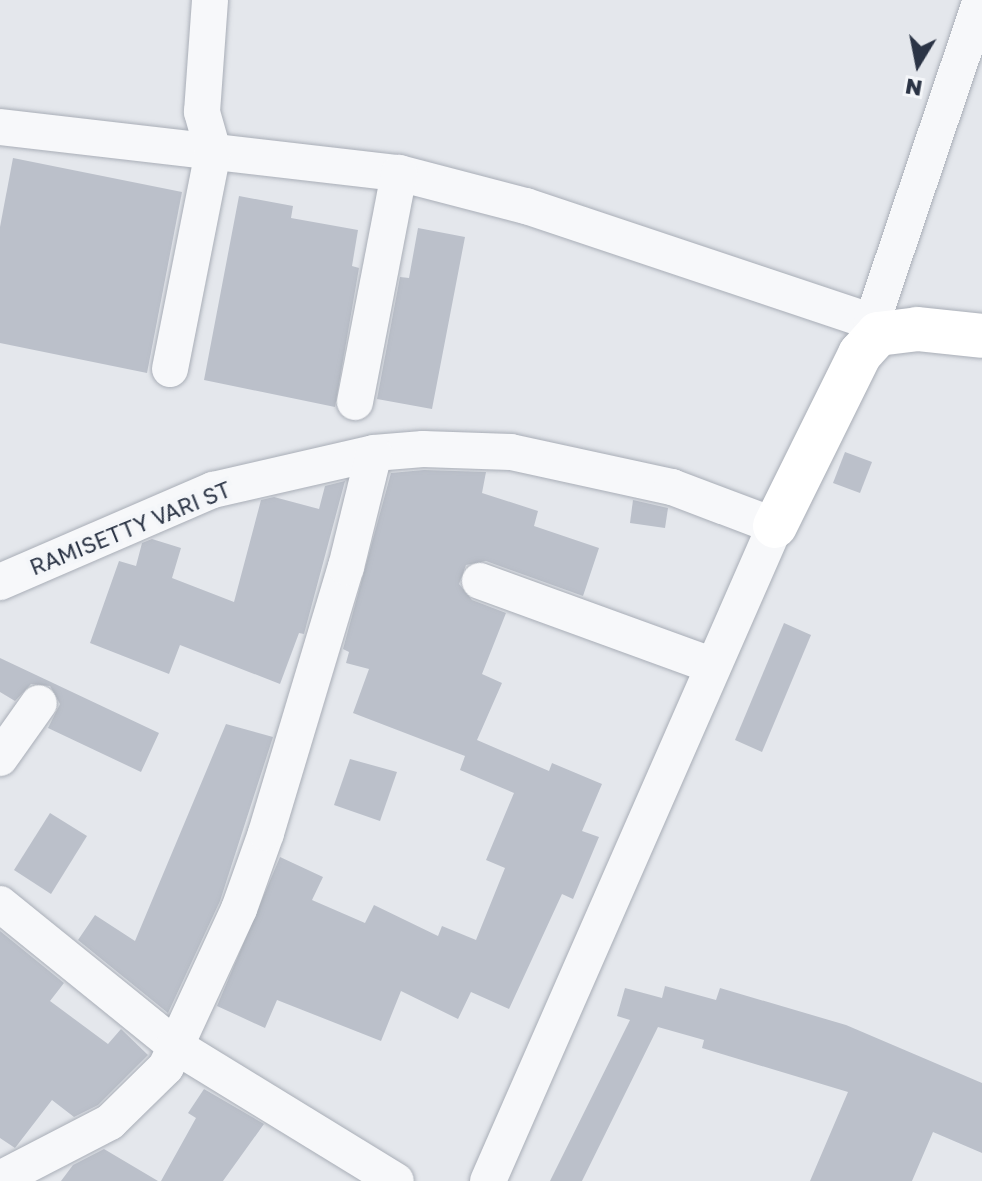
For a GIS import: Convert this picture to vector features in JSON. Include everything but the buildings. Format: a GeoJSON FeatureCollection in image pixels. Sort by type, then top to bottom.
{"type":"FeatureCollection","features":[{"type":"Feature","properties":{"kind":"street"},"geometry":{"type":"LineString","coordinates":[[170,369],[213,151],[202,112],[210,0]]}},
{"type":"Feature","properties":{"kind":"street"},"geometry":{"type":"LineString","coordinates":[[488,1181],[775,526],[875,328],[981,0]]}},
{"type":"Feature","properties":{"kind":"street"},"geometry":{"type":"LineString","coordinates":[[0,127],[399,173],[526,206],[875,328],[982,336]]}},
{"type":"Feature","properties":{"kind":"street"},"geometry":{"type":"LineString","coordinates":[[355,402],[399,173]]}},
{"type":"Feature","properties":{"kind":"street","name":"RAMISETTY VARI ST"},"geometry":{"type":"LineString","coordinates":[[0,582],[213,490],[374,453],[423,449],[511,452],[672,487],[775,526]]}},
{"type":"Feature","properties":{"kind":"street"},"geometry":{"type":"LineString","coordinates":[[5,1168],[110,1122],[166,1067],[239,909],[266,833],[346,567],[374,453]]}},
{"type":"Feature","properties":{"kind":"street"},"geometry":{"type":"LineString","coordinates":[[480,581],[713,666]]}},
{"type":"Feature","properties":{"kind":"street"},"geometry":{"type":"LineString","coordinates":[[0,758],[39,703]]}},
{"type":"Feature","properties":{"kind":"street"},"geometry":{"type":"LineString","coordinates":[[0,904],[174,1045],[396,1181]]}}]}
